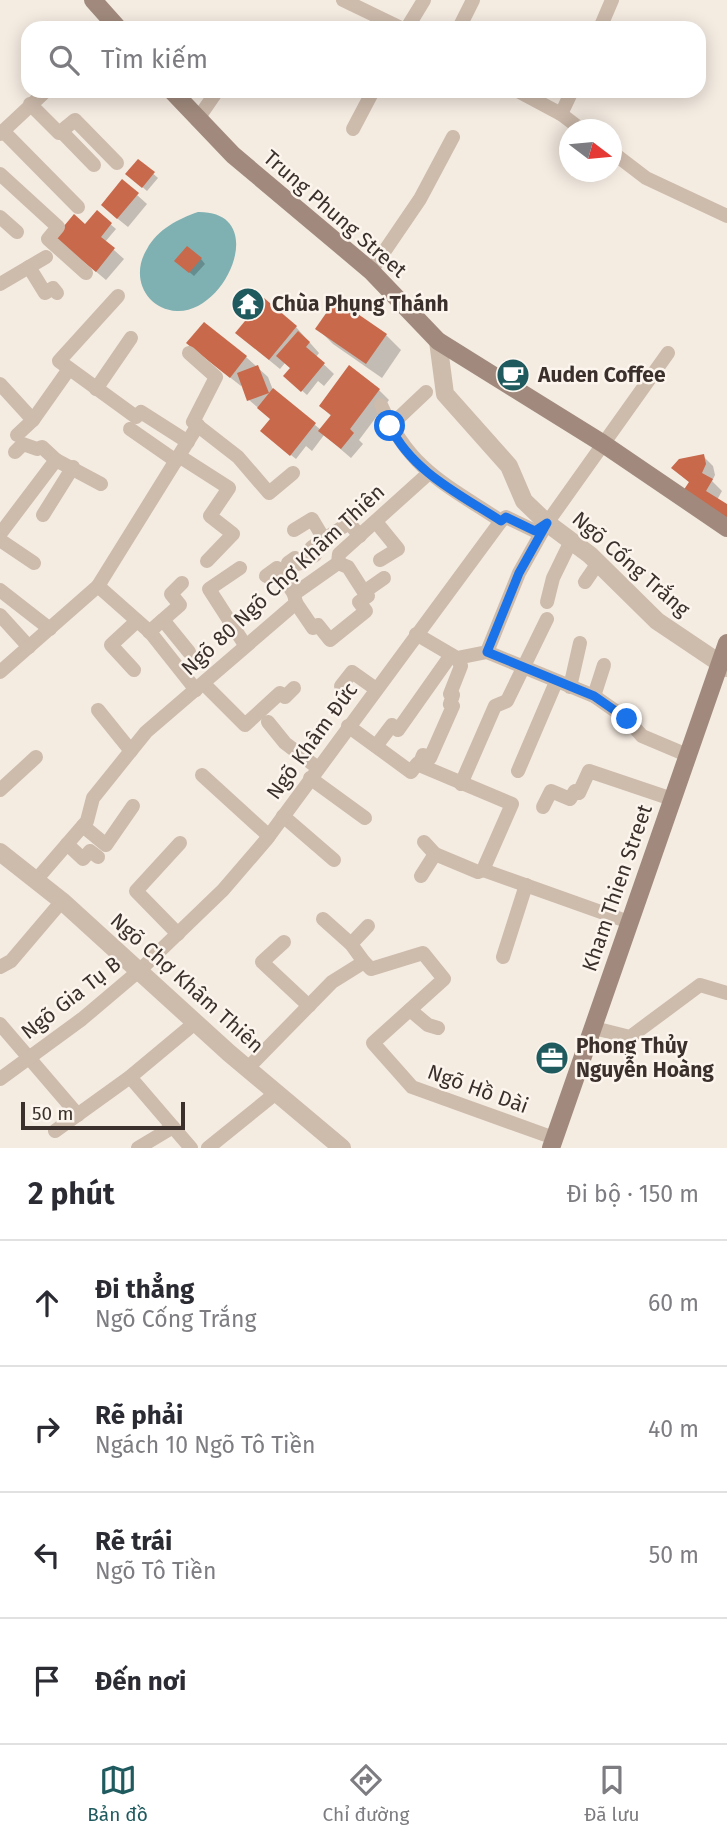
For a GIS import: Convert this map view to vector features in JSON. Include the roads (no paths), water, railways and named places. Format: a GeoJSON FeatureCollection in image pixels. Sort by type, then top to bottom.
{"type":"FeatureCollection","features":[{"type":"Feature","properties":{"kind":"street"},"geometry":{"type":"LineString","coordinates":[[93,0],[112,21]]}},
{"type":"Feature","properties":{"kind":"street","name":"Trung Phung Street"},"geometry":{"type":"LineString","coordinates":[[178,98],[197,120],[271,188],[371,271],[438,341],[602,443],[727,528]]}},
{"type":"Feature","properties":{"kind":"street","name":"Ngõ Cống Trắng"},"geometry":{"type":"LineString","coordinates":[[438,341],[445,394],[509,466],[524,501],[598,563],[657,621],[723,666]]}},
{"type":"Feature","properties":{"kind":"street","name":"Kham Thien Street"},"geometry":{"type":"LineString","coordinates":[[552,1143],[687,755],[723,666],[727,643]]}},
{"type":"Feature","properties":{"kind":"street","name":"Ngõ Chợ Khâm Thiên"},"geometry":{"type":"LineString","coordinates":[[0,852],[62,901],[247,1069],[342,1148]]}},
{"type":"Feature","properties":{"kind":"lane"},"geometry":{"type":"LineString","coordinates":[[343,0],[386,21]]}},
{"type":"Feature","properties":{"kind":"lane"},"geometry":{"type":"LineString","coordinates":[[411,21],[424,0]]}},
{"type":"Feature","properties":{"kind":"lane"},"geometry":{"type":"LineString","coordinates":[[462,21],[473,0]]}},
{"type":"Feature","properties":{"kind":"lane"},"geometry":{"type":"LineString","coordinates":[[603,21],[612,0]]}},
{"type":"Feature","properties":{"kind":"lane"},"geometry":{"type":"LineString","coordinates":[[37,98],[1,133],[78,207]]}},
{"type":"Feature","properties":{"kind":"lane"},"geometry":{"type":"LineString","coordinates":[[197,120],[212,98]]}},
{"type":"Feature","properties":{"kind":"lane"},"geometry":{"type":"LineString","coordinates":[[353,129],[369,98]]}},
{"type":"Feature","properties":{"kind":"lane"},"geometry":{"type":"LineString","coordinates":[[531,98],[568,119]]}},
{"type":"Feature","properties":{"kind":"lane"},"geometry":{"type":"LineString","coordinates":[[561,114],[569,98]]}},
{"type":"Feature","properties":{"kind":"lane"},"geometry":{"type":"LineString","coordinates":[[30,104],[59,133],[75,120],[117,163]]}},
{"type":"Feature","properties":{"kind":"lane"},"geometry":{"type":"LineString","coordinates":[[61,131],[94,165]]}},
{"type":"Feature","properties":{"kind":"lane"},"geometry":{"type":"LineString","coordinates":[[371,271],[420,199],[453,137]]}},
{"type":"Feature","properties":{"kind":"lane"},"geometry":{"type":"LineString","coordinates":[[622,160],[646,178],[727,216]]}},
{"type":"Feature","properties":{"kind":"lane"},"geometry":{"type":"LineString","coordinates":[[0,174],[58,227],[48,239],[86,273]]}},
{"type":"Feature","properties":{"kind":"lane"},"geometry":{"type":"LineString","coordinates":[[0,217],[17,232]]}},
{"type":"Feature","properties":{"kind":"lane"},"geometry":{"type":"LineString","coordinates":[[0,284],[46,257]]}},
{"type":"Feature","properties":{"kind":"lane"},"geometry":{"type":"LineString","coordinates":[[29,267],[45,293],[53,288],[57,293]]}},
{"type":"Feature","properties":{"kind":"lane"},"geometry":{"type":"LineString","coordinates":[[118,296],[59,361],[136,417],[141,412],[188,442]]}},
{"type":"Feature","properties":{"kind":"lane"},"geometry":{"type":"LineString","coordinates":[[96,388],[131,338]]}},
{"type":"Feature","properties":{"kind":"lane"},"geometry":{"type":"LineString","coordinates":[[189,353],[216,377],[193,422],[238,457],[269,493],[293,473]]}},
{"type":"Feature","properties":{"kind":"lane"},"geometry":{"type":"LineString","coordinates":[[487,652],[519,573],[547,523],[668,354]]}},
{"type":"Feature","properties":{"kind":"lane"},"geometry":{"type":"LineString","coordinates":[[17,435],[33,420],[69,369]]}},
{"type":"Feature","properties":{"kind":"lane"},"geometry":{"type":"LineString","coordinates":[[390,426],[426,392]]}},
{"type":"Feature","properties":{"kind":"lane"},"geometry":{"type":"LineString","coordinates":[[3,394],[33,420]]}},
{"type":"Feature","properties":{"kind":"lane","name":"Ngõ Cống Trắng"},"geometry":{"type":"LineString","coordinates":[[381,405],[406,452],[429,473],[501,521],[506,517],[535,531],[547,523]]}},
{"type":"Feature","properties":{"kind":"lane"},"geometry":{"type":"LineString","coordinates":[[0,672],[98,586],[198,425]]}},
{"type":"Feature","properties":{"kind":"lane"},"geometry":{"type":"LineString","coordinates":[[130,429],[229,488],[210,516],[233,534],[207,561]]}},
{"type":"Feature","properties":{"kind":"lane"},"geometry":{"type":"LineString","coordinates":[[15,452],[23,444],[37,449],[42,447],[57,460],[101,484]]}},
{"type":"Feature","properties":{"kind":"lane"},"geometry":{"type":"LineString","coordinates":[[0,534],[57,460]]}},
{"type":"Feature","properties":{"kind":"lane"},"geometry":{"type":"LineString","coordinates":[[43,515],[73,467]]}},
{"type":"Feature","properties":{"kind":"lane","name":"Ngõ 80 Ngõ Chợ Khâm Thiên"},"geometry":{"type":"LineString","coordinates":[[36,880],[87,821],[93,798],[146,732],[200,687],[295,598],[338,564],[340,554],[429,473]]}},
{"type":"Feature","properties":{"kind":"lane"},"geometry":{"type":"LineString","coordinates":[[33,491],[52,502]]}},
{"type":"Feature","properties":{"kind":"lane"},"geometry":{"type":"LineString","coordinates":[[294,530],[312,519],[324,539]]}},
{"type":"Feature","properties":{"kind":"lane","name":"Ngõ Khâm Đức"},"geometry":{"type":"LineString","coordinates":[[140,970],[223,890],[269,836],[501,521]]}},
{"type":"Feature","properties":{"kind":"lane"},"geometry":{"type":"LineString","coordinates":[[376,522],[398,549],[380,560]]}},
{"type":"Feature","properties":{"kind":"lane"},"geometry":{"type":"LineString","coordinates":[[288,563],[295,558],[298,564],[315,555],[312,548],[349,523],[360,536]]}},
{"type":"Feature","properties":{"kind":"lane"},"geometry":{"type":"LineString","coordinates":[[0,540],[34,563]]}},
{"type":"Feature","properties":{"kind":"lane"},"geometry":{"type":"LineString","coordinates":[[547,602],[554,578],[571,541]]}},
{"type":"Feature","properties":{"kind":"lane"},"geometry":{"type":"LineString","coordinates":[[585,582],[598,563]]}},
{"type":"Feature","properties":{"kind":"lane"},"geometry":{"type":"LineString","coordinates":[[266,576],[277,568],[313,628],[318,625],[330,640],[366,611],[359,602],[368,596],[348,567],[338,564]]}},
{"type":"Feature","properties":{"kind":"lane"},"geometry":{"type":"LineString","coordinates":[[240,568],[209,589],[246,645]]}},
{"type":"Feature","properties":{"kind":"lane"},"geometry":{"type":"LineString","coordinates":[[365,592],[384,578]]}},
{"type":"Feature","properties":{"kind":"lane"},"geometry":{"type":"LineString","coordinates":[[149,632],[180,605],[171,594],[182,583]]}},
{"type":"Feature","properties":{"kind":"lane"},"geometry":{"type":"LineString","coordinates":[[98,586],[149,632],[200,687],[246,725],[281,693],[285,697],[294,688]]}},
{"type":"Feature","properties":{"kind":"lane"},"geometry":{"type":"LineString","coordinates":[[0,590],[50,629]]}},
{"type":"Feature","properties":{"kind":"lane"},"geometry":{"type":"LineString","coordinates":[[0,615],[29,647]]}},
{"type":"Feature","properties":{"kind":"lane"},"geometry":{"type":"LineString","coordinates":[[461,784],[495,706],[507,701],[547,619]]}},
{"type":"Feature","properties":{"kind":"lane"},"geometry":{"type":"LineString","coordinates":[[163,620],[189,652]]}},
{"type":"Feature","properties":{"kind":"lane"},"geometry":{"type":"LineString","coordinates":[[134,670],[111,645],[137,621]]}},
{"type":"Feature","properties":{"kind":"lane"},"geometry":{"type":"LineString","coordinates":[[348,726],[411,772],[419,765],[423,755],[430,758],[453,706],[450,704],[453,695],[450,694],[461,666],[454,657],[416,634]]}},
{"type":"Feature","properties":{"kind":"lane"},"geometry":{"type":"LineString","coordinates":[[518,771],[563,685],[580,643]]}},
{"type":"Feature","properties":{"kind":"lane"},"geometry":{"type":"LineString","coordinates":[[376,746],[392,725],[398,730],[454,657],[487,652],[594,696],[627,719],[642,736],[687,755]]}},
{"type":"Feature","properties":{"kind":"lane"},"geometry":{"type":"LineString","coordinates":[[594,696],[604,665]]}},
{"type":"Feature","properties":{"kind":"lane"},"geometry":{"type":"LineString","coordinates":[[341,686],[352,672],[376,689]]}},
{"type":"Feature","properties":{"kind":"lane"},"geometry":{"type":"LineString","coordinates":[[98,710],[131,751]]}},
{"type":"Feature","properties":{"kind":"lane"},"geometry":{"type":"LineString","coordinates":[[268,722],[314,773],[365,818]]}},
{"type":"Feature","properties":{"kind":"lane"},"geometry":{"type":"LineString","coordinates":[[0,790],[36,757]]}},
{"type":"Feature","properties":{"kind":"lane"},"geometry":{"type":"LineString","coordinates":[[419,765],[512,804],[483,870]]}},
{"type":"Feature","properties":{"kind":"lane"},"geometry":{"type":"LineString","coordinates":[[543,807],[551,791],[570,799],[575,791],[579,793],[589,771],[672,799]]}},
{"type":"Feature","properties":{"kind":"lane"},"geometry":{"type":"LineString","coordinates":[[202,775],[269,836]]}},
{"type":"Feature","properties":{"kind":"lane"},"geometry":{"type":"LineString","coordinates":[[83,825],[106,845],[132,806]]}},
{"type":"Feature","properties":{"kind":"lane"},"geometry":{"type":"LineString","coordinates":[[283,816],[334,860]]}},
{"type":"Feature","properties":{"kind":"lane"},"geometry":{"type":"LineString","coordinates":[[424,842],[435,854],[478,872],[483,870],[629,922]]}},
{"type":"Feature","properties":{"kind":"lane"},"geometry":{"type":"LineString","coordinates":[[178,934],[136,891],[180,843]]}},
{"type":"Feature","properties":{"kind":"lane"},"geometry":{"type":"LineString","coordinates":[[67,844],[83,859],[90,851],[98,857]]}},
{"type":"Feature","properties":{"kind":"lane"},"geometry":{"type":"LineString","coordinates":[[421,876],[435,854]]}},
{"type":"Feature","properties":{"kind":"lane"},"geometry":{"type":"LineString","coordinates":[[503,957],[526,885]]}},
{"type":"Feature","properties":{"kind":"lane"},"geometry":{"type":"LineString","coordinates":[[0,967],[11,961],[62,901]]}},
{"type":"Feature","properties":{"kind":"lane"},"geometry":{"type":"LineString","coordinates":[[247,1069],[332,982],[364,962],[351,944],[323,919]]}},
{"type":"Feature","properties":{"kind":"lane"},"geometry":{"type":"LineString","coordinates":[[351,944],[369,926]]}},
{"type":"Feature","properties":{"kind":"lane"},"geometry":{"type":"LineString","coordinates":[[284,942],[262,962],[309,1006]]}},
{"type":"Feature","properties":{"kind":"lane","name":"Ngõ Hồ Dài"},"geometry":{"type":"LineString","coordinates":[[364,962],[371,969],[423,953],[450,976],[373,1043],[412,1087],[552,1143]]}},
{"type":"Feature","properties":{"kind":"lane","name":"Ngõ Gia Tụ B"},"geometry":{"type":"LineString","coordinates":[[0,1079],[140,970]]}},
{"type":"Feature","properties":{"kind":"lane"},"geometry":{"type":"LineString","coordinates":[[594,1028],[630,1037],[700,985],[727,993]]}},
{"type":"Feature","properties":{"kind":"lane","name":"Ngõ Hồ Dài"},"geometry":{"type":"LineString","coordinates":[[410,1010],[428,1025],[438,1028]]}},
{"type":"Feature","properties":{"kind":"lane"},"geometry":{"type":"LineString","coordinates":[[55,1131],[130,1077],[196,1022]]}},
{"type":"Feature","properties":{"kind":"lane","name":"Ngõ Gia Tụ B"},"geometry":{"type":"LineString","coordinates":[[0,1024],[27,1058]]}},
{"type":"Feature","properties":{"kind":"lane"},"geometry":{"type":"LineString","coordinates":[[27,1058],[78,1115]]}},
{"type":"Feature","properties":{"kind":"lane"},"geometry":{"type":"LineString","coordinates":[[130,1077],[191,1148]]}},
{"type":"Feature","properties":{"kind":"lane"},"geometry":{"type":"LineString","coordinates":[[208,1148],[276,1093]]}},
{"type":"Feature","properties":{"kind":"lane"},"geometry":{"type":"LineString","coordinates":[[138,1148],[173,1127]]}},
{"type":"Feature","properties":{"kind":"water"},"geometry":{"type":"Polygon","coordinates":[[[198,212],[220,216],[232,227],[236,243],[233,262],[225,280],[212,296],[195,307],[177,311],[166,309],[149,298],[144,289],[140,270],[142,259],[163,230],[198,212]]]}},
{"type":"Feature","properties":{"kind":"place","name":"Chùa Phụng Thánh"},"geometry":{"type":"Point","coordinates":[248,304]}},
{"type":"Feature","properties":{"kind":"place","name":"Auden Coffee"},"geometry":{"type":"Point","coordinates":[513,375]}},
{"type":"Feature","properties":{"kind":"place","name":"Phong Thủy Nguyễn Hoàng"},"geometry":{"type":"Point","coordinates":[552,1058]}}]}
